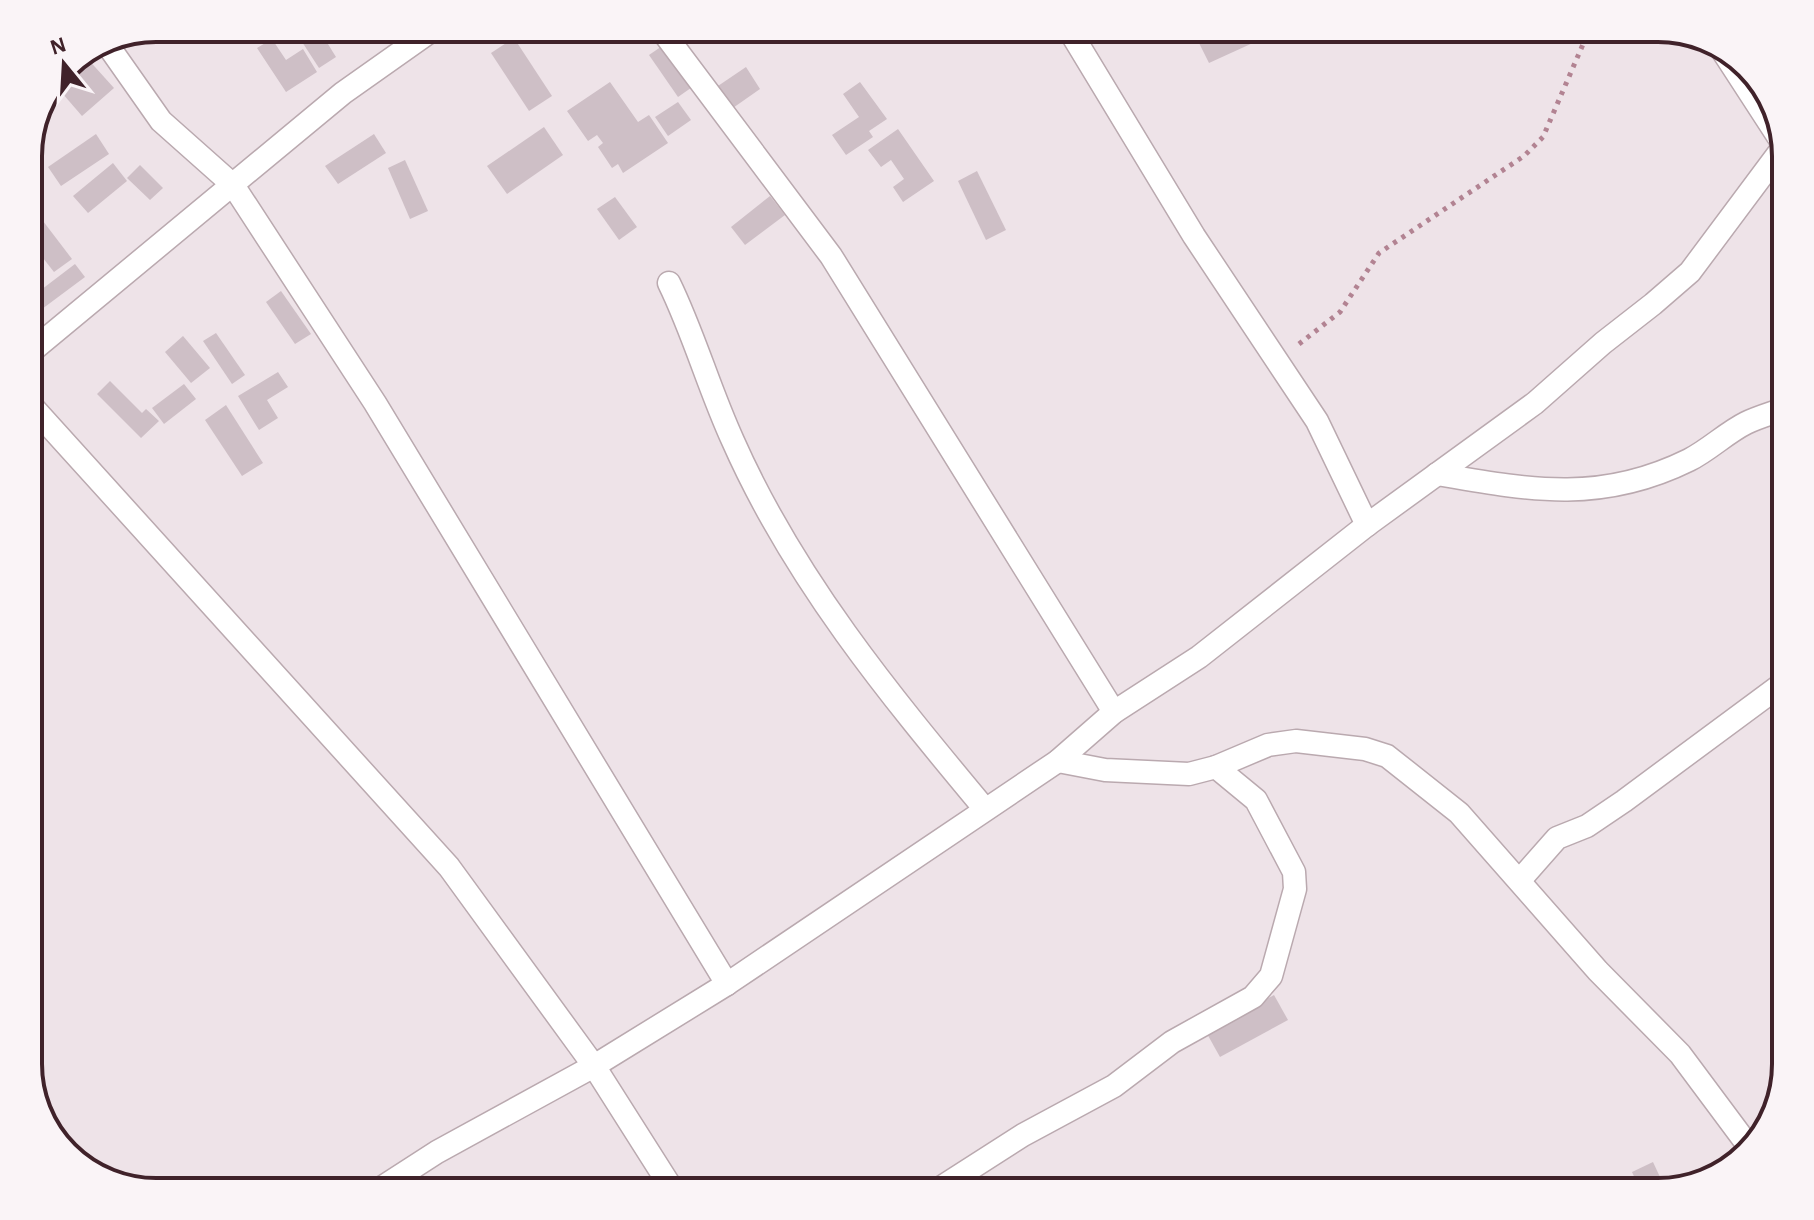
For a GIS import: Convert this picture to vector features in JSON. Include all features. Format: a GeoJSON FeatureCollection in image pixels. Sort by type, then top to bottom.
{"type":"FeatureCollection","features":[{"type":"Feature","properties":{"kind":"street"},"geometry":{"type":"LineString","coordinates":[[42,342],[343,93],[415,42]]}},
{"type":"Feature","properties":{"kind":"street"},"geometry":{"type":"LineString","coordinates":[[670,42],[831,256],[1114,712]]}},
{"type":"Feature","properties":{"kind":"street"},"geometry":{"type":"LineString","coordinates":[[1076,42],[1194,236],[1317,421],[1367,525]]}},
{"type":"Feature","properties":{"kind":"street"},"geometry":{"type":"LineString","coordinates":[[112,51],[161,121],[233,185],[383,416],[727,984]]}},
{"type":"Feature","properties":{"kind":"street"},"geometry":{"type":"LineString","coordinates":[[1739,76],[1763,113]]}},
{"type":"Feature","properties":{"kind":"street"},"geometry":{"type":"LineString","coordinates":[[397,1178],[437,1152],[594,1066],[727,984],[1058,761],[1114,712],[1199,657],[1367,525],[1535,403],[1690,272],[1772,161]]}},
{"type":"Feature","properties":{"kind":"street"},"geometry":{"type":"LineString","coordinates":[[669,283],[692,332],[733,442],[829,615],[984,808]]}},
{"type":"Feature","properties":{"kind":"street"},"geometry":{"type":"LineString","coordinates":[[1437,474],[1566,492],[1616,485],[1655,475],[1692,458],[1745,423],[1772,413]]}},
{"type":"Feature","properties":{"kind":"street"},"geometry":{"type":"LineString","coordinates":[[42,417],[449,867],[594,1066],[665,1178]]}},
{"type":"Feature","properties":{"kind":"street"},"geometry":{"type":"LineString","coordinates":[[1520,880],[1557,838],[1587,826],[1624,801],[1772,691]]}},
{"type":"Feature","properties":{"kind":"street"},"geometry":{"type":"LineString","coordinates":[[1058,761],[1105,770],[1189,774],[1216,767],[1268,745],[1296,741],[1365,749],[1387,756],[1459,813],[1598,971],[1680,1054],[1744,1139]]}},
{"type":"Feature","properties":{"kind":"street"},"geometry":{"type":"LineString","coordinates":[[956,1178],[1023,1135],[1114,1086],[1172,1042],[1253,997],[1271,976],[1295,889],[1294,872],[1256,800],[1216,767]]}},
{"type":"Feature","properties":{"kind":"path"},"geometry":{"type":"LineString","coordinates":[[1277,360],[1340,312],[1379,253],[1524,156],[1543,137],[1584,42]]}},
{"type":"Feature","properties":{"kind":"building"},"geometry":{"type":"Polygon","coordinates":[[[274,42],[286,60],[303,49],[317,72],[286,92],[257,48],[274,42]]]}},
{"type":"Feature","properties":{"kind":"building"},"geometry":{"type":"Polygon","coordinates":[[[302,42],[327,42],[336,57],[319,68],[302,42]]]}},
{"type":"Feature","properties":{"kind":"building"},"geometry":{"type":"Polygon","coordinates":[[[508,42],[517,42],[552,96],[529,111],[491,53],[508,42]]]}},
{"type":"Feature","properties":{"kind":"building"},"geometry":{"type":"Polygon","coordinates":[[[668,42],[698,83],[678,97],[649,55],[668,42]]]}},
{"type":"Feature","properties":{"kind":"building"},"geometry":{"type":"Polygon","coordinates":[[[1198,42],[1255,42],[1209,63],[1198,42]]]}},
{"type":"Feature","properties":{"kind":"building"},"geometry":{"type":"Polygon","coordinates":[[[746,67],[760,89],[730,110],[715,88],[746,67]]]}},
{"type":"Feature","properties":{"kind":"building"},"geometry":{"type":"Polygon","coordinates":[[[104,77],[114,88],[104,97],[104,77]]]}},
{"type":"Feature","properties":{"kind":"building"},"geometry":{"type":"Polygon","coordinates":[[[610,82],[638,122],[649,115],[668,143],[623,173],[618,164],[612,168],[598,147],[603,143],[597,135],[588,141],[567,111],[610,82]]]}},
{"type":"Feature","properties":{"kind":"building"},"geometry":{"type":"Polygon","coordinates":[[[860,82],[887,119],[869,131],[873,137],[846,155],[832,135],[859,117],[843,94],[860,82]]]}},
{"type":"Feature","properties":{"kind":"building"},"geometry":{"type":"Polygon","coordinates":[[[678,102],[691,120],[668,136],[655,117],[678,102]]]}},
{"type":"Feature","properties":{"kind":"building"},"geometry":{"type":"Polygon","coordinates":[[[72,104],[96,104],[82,116],[72,104]]]}},
{"type":"Feature","properties":{"kind":"building"},"geometry":{"type":"Polygon","coordinates":[[[544,127],[563,155],[507,194],[487,166],[544,127]]]}},
{"type":"Feature","properties":{"kind":"building"},"geometry":{"type":"Polygon","coordinates":[[[898,129],[934,181],[903,202],[893,187],[904,179],[891,160],[881,167],[868,150],[898,129]]]}},
{"type":"Feature","properties":{"kind":"building"},"geometry":{"type":"Polygon","coordinates":[[[96,134],[109,154],[61,186],[48,167],[96,134]]]}},
{"type":"Feature","properties":{"kind":"building"},"geometry":{"type":"Polygon","coordinates":[[[374,134],[386,153],[338,184],[325,166],[374,134]]]}},
{"type":"Feature","properties":{"kind":"building"},"geometry":{"type":"Polygon","coordinates":[[[405,160],[428,211],[410,219],[388,168],[405,160]]]}},
{"type":"Feature","properties":{"kind":"building"},"geometry":{"type":"Polygon","coordinates":[[[113,163],[127,181],[88,213],[73,196],[113,163]]]}},
{"type":"Feature","properties":{"kind":"building"},"geometry":{"type":"Polygon","coordinates":[[[140,165],[163,188],[150,200],[127,178],[140,165]]]}},
{"type":"Feature","properties":{"kind":"building"},"geometry":{"type":"Polygon","coordinates":[[[977,171],[1006,230],[986,240],[958,181],[977,171]]]}},
{"type":"Feature","properties":{"kind":"building"},"geometry":{"type":"Polygon","coordinates":[[[770,196],[785,215],[745,245],[731,227],[770,196]]]}},
{"type":"Feature","properties":{"kind":"building"},"geometry":{"type":"Polygon","coordinates":[[[615,197],[637,227],[619,240],[597,209],[615,197]]]}},
{"type":"Feature","properties":{"kind":"building"},"geometry":{"type":"Polygon","coordinates":[[[42,222],[72,259],[54,272],[42,257],[42,222]]]}},
{"type":"Feature","properties":{"kind":"building"},"geometry":{"type":"Polygon","coordinates":[[[75,264],[85,277],[42,309],[42,289],[75,264]]]}},
{"type":"Feature","properties":{"kind":"building"},"geometry":{"type":"Polygon","coordinates":[[[281,291],[311,334],[295,344],[266,302],[281,291]]]}},
{"type":"Feature","properties":{"kind":"building"},"geometry":{"type":"Polygon","coordinates":[[[216,333],[245,375],[232,384],[203,341],[216,333]]]}},
{"type":"Feature","properties":{"kind":"building"},"geometry":{"type":"Polygon","coordinates":[[[183,336],[210,368],[191,383],[165,352],[183,336]]]}},
{"type":"Feature","properties":{"kind":"building"},"geometry":{"type":"Polygon","coordinates":[[[278,372],[288,387],[267,400],[278,418],[259,430],[238,396],[278,372]]]}},
{"type":"Feature","properties":{"kind":"building"},"geometry":{"type":"Polygon","coordinates":[[[110,381],[142,413],[146,409],[159,421],[141,438],[97,394],[110,381]]]}},
{"type":"Feature","properties":{"kind":"building"},"geometry":{"type":"Polygon","coordinates":[[[184,384],[196,399],[164,424],[152,408],[184,384]]]}},
{"type":"Feature","properties":{"kind":"building"},"geometry":{"type":"Polygon","coordinates":[[[226,405],[263,463],[242,476],[205,420],[226,405]]]}},
{"type":"Feature","properties":{"kind":"building"},"geometry":{"type":"Polygon","coordinates":[[[1274,995],[1288,1020],[1220,1057],[1206,1032],[1274,995]]]}},
{"type":"Feature","properties":{"kind":"building"},"geometry":{"type":"Polygon","coordinates":[[[1653,1162],[1660,1178],[1635,1178],[1632,1172],[1653,1162]]]}}]}
